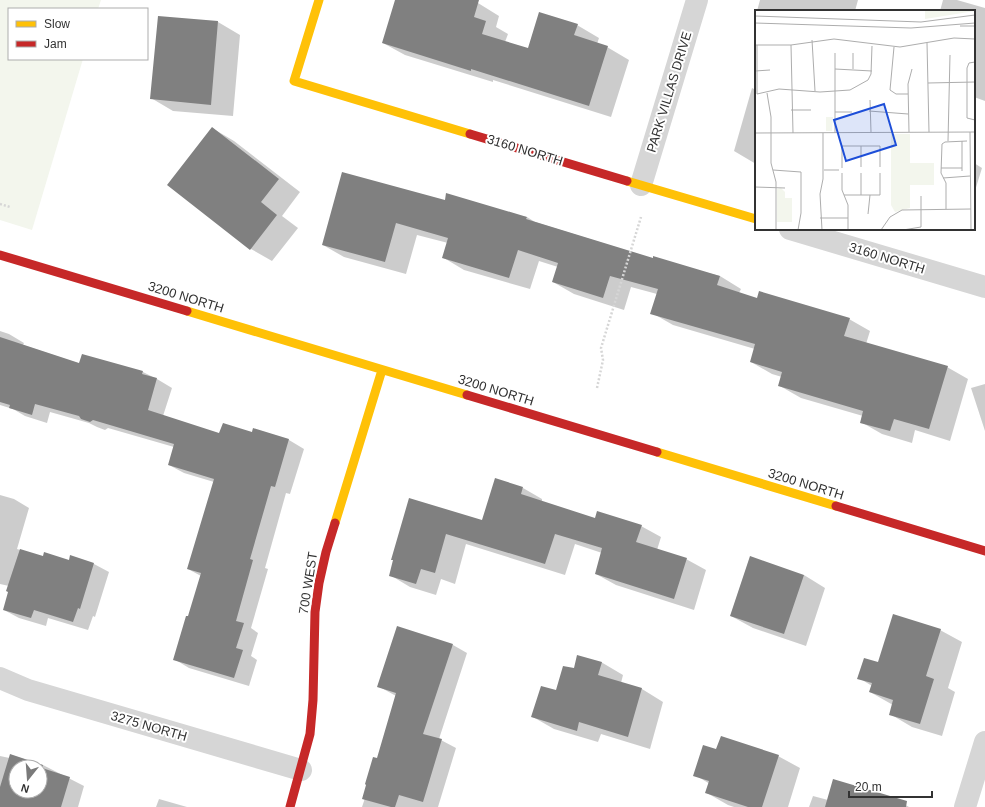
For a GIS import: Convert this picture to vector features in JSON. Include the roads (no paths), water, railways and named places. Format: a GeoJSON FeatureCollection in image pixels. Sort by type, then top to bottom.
{"type":"FeatureCollection","features":[{"type":"Feature","properties":{"kind":"street","name":"3160 NORTH"},"geometry":{"type":"LineString","coordinates":[[319,0],[294,81],[755,219]]}},
{"type":"Feature","properties":{"kind":"street","name":"PARK VILLAS DRIVE"},"geometry":{"type":"LineString","coordinates":[[641,185],[697,0]]}},
{"type":"Feature","properties":{"kind":"street","name":"3160 NORTH"},"geometry":{"type":"LineString","coordinates":[[793,230],[985,287]]}},
{"type":"Feature","properties":{"kind":"street","name":"3200 NORTH"},"geometry":{"type":"LineString","coordinates":[[0,255],[985,551]]}},
{"type":"Feature","properties":{"kind":"street","name":"700 WEST"},"geometry":{"type":"LineString","coordinates":[[290,807],[310,734],[313,700],[315,612],[319,583],[326,552],[382,370]]}},
{"type":"Feature","properties":{"kind":"street","name":"3275 NORTH"},"geometry":{"type":"LineString","coordinates":[[0,678],[28,690],[300,770]]}},
{"type":"Feature","properties":{"kind":"street"},"geometry":{"type":"LineString","coordinates":[[965,807],[985,742]]}}]}
